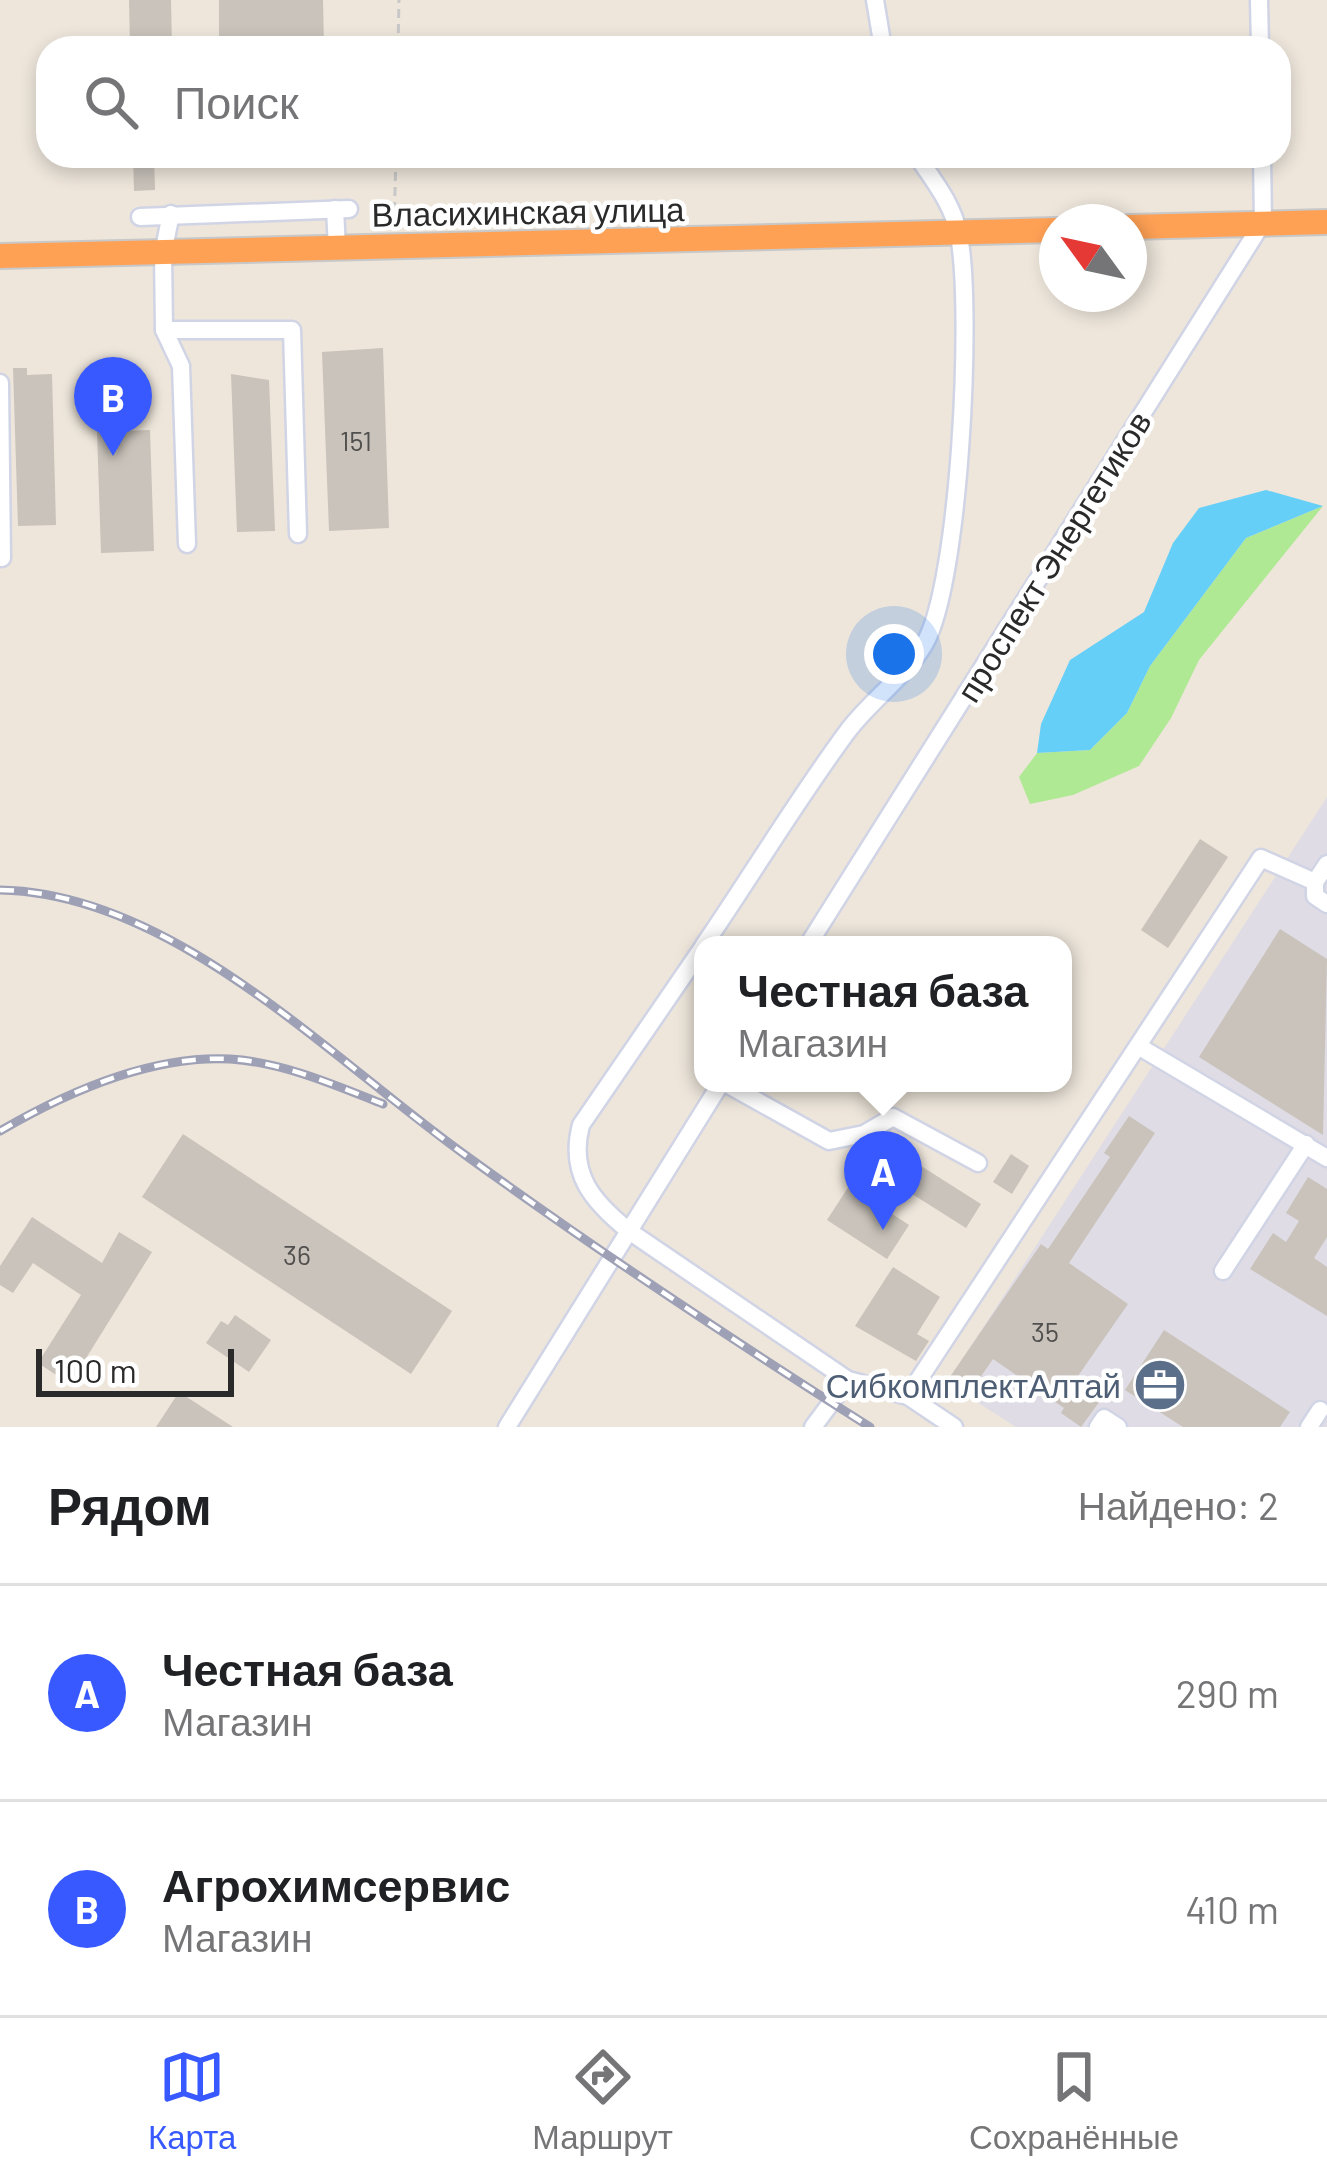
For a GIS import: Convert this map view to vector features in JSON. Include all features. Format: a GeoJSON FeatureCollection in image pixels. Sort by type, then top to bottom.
{"type":"FeatureCollection","features":[{"type":"Feature","properties":{"kind":"highway"},"geometry":{"type":"LineString","coordinates":[[1147,226],[1327,222]]}},
{"type":"Feature","properties":{"kind":"highway","name":"Власихинская улица"},"geometry":{"type":"LineString","coordinates":[[0,256],[1039,231]]}},
{"type":"Feature","properties":{"kind":"street"},"geometry":{"type":"LineString","coordinates":[[875,0],[881,36]]}},
{"type":"Feature","properties":{"kind":"street"},"geometry":{"type":"LineString","coordinates":[[1259,0],[1260,36]]}},
{"type":"Feature","properties":{"kind":"street"},"geometry":{"type":"LineString","coordinates":[[711,936],[848,731],[924,645],[940,605],[956,500],[963,316],[959,233],[945,197],[925,168]]}},
{"type":"Feature","properties":{"kind":"street"},"geometry":{"type":"LineString","coordinates":[[1262,168],[1263,222]]}},
{"type":"Feature","properties":{"kind":"street"},"geometry":{"type":"LineString","coordinates":[[140,217],[342,209],[337,248]]}},
{"type":"Feature","properties":{"kind":"street"},"geometry":{"type":"LineString","coordinates":[[171,214],[163,253],[164,331],[181,366],[187,544]]}},
{"type":"Feature","properties":{"kind":"street","name":"проспект Энергетиков"},"geometry":{"type":"LineString","coordinates":[[814,936],[1263,222]]}},
{"type":"Feature","properties":{"kind":"street"},"geometry":{"type":"LineString","coordinates":[[164,331],[292,330],[298,534]]}},
{"type":"Feature","properties":{"kind":"street"},"geometry":{"type":"LineString","coordinates":[[0,383],[2,559]]}},
{"type":"Feature","properties":{"kind":"street"},"geometry":{"type":"LineString","coordinates":[[908,1396],[1261,858],[1315,882]]}},
{"type":"Feature","properties":{"kind":"street"},"geometry":{"type":"LineString","coordinates":[[1327,863],[1315,882],[1315,896],[1327,904]]}},
{"type":"Feature","properties":{"kind":"street"},"geometry":{"type":"LineString","coordinates":[[694,961],[581,1125],[576,1145],[580,1179],[602,1209],[629,1231],[848,1380],[908,1396],[954,1427]]}},
{"type":"Feature","properties":{"kind":"street"},"geometry":{"type":"LineString","coordinates":[[1138,1046],[1327,1158]]}},
{"type":"Feature","properties":{"kind":"street"},"geometry":{"type":"LineString","coordinates":[[507,1427],[717,1092]]}},
{"type":"Feature","properties":{"kind":"street"},"geometry":{"type":"LineString","coordinates":[[740,1092],[830,1141],[864,1134],[893,1118],[978,1163]]}},
{"type":"Feature","properties":{"kind":"street"},"geometry":{"type":"LineString","coordinates":[[1223,1271],[1306,1144]]}},
{"type":"Feature","properties":{"kind":"street"},"geometry":{"type":"LineString","coordinates":[[813,1427],[848,1380]]}},
{"type":"Feature","properties":{"kind":"street"},"geometry":{"type":"LineString","coordinates":[[1309,1427],[1319,1410]]}},
{"type":"Feature","properties":{"kind":"street"},"geometry":{"type":"LineString","coordinates":[[1098,1427],[1104,1418],[1118,1427]]}},
{"type":"Feature","properties":{"kind":"path"},"geometry":{"type":"LineString","coordinates":[[398,36],[399,0]]}},
{"type":"Feature","properties":{"kind":"path"},"geometry":{"type":"LineString","coordinates":[[394,247],[396,168]]}},
{"type":"Feature","properties":{"kind":"shaded area"},"geometry":{"type":"Polygon","coordinates":[[[1327,797],[1327,1427],[1016,1427],[947,1383],[1327,797]]]}},
{"type":"Feature","properties":{"kind":"green space"},"geometry":{"type":"Polygon","coordinates":[[[1323,506],[1199,660],[1171,718],[1139,766],[1073,795],[1030,804],[1019,777],[1037,753],[1090,750],[1127,713],[1150,666],[1246,538],[1323,506]]]}},
{"type":"Feature","properties":{"kind":"water"},"geometry":{"type":"Polygon","coordinates":[[[1266,490],[1323,506],[1246,538],[1150,666],[1127,713],[1090,750],[1037,753],[1041,724],[1070,660],[1144,612],[1173,543],[1199,508],[1266,490]]]}},
{"type":"Feature","properties":{"kind":"building"},"geometry":{"type":"Polygon","coordinates":[[[129,0],[171,0],[172,36],[130,36],[129,0]]]}},
{"type":"Feature","properties":{"kind":"building"},"geometry":{"type":"Polygon","coordinates":[[[219,0],[323,0],[324,36],[219,36],[219,0]]]}},
{"type":"Feature","properties":{"kind":"building"},"geometry":{"type":"Polygon","coordinates":[[[133,168],[154,168],[155,190],[134,191],[133,168]]]}},
{"type":"Feature","properties":{"kind":"building"},"geometry":{"type":"Polygon","coordinates":[[[383,348],[389,528],[329,531],[322,352],[383,348]]]}},
{"type":"Feature","properties":{"kind":"building"},"geometry":{"type":"Polygon","coordinates":[[[13,368],[27,368],[27,375],[52,374],[56,525],[18,526],[13,368]]]}},
{"type":"Feature","properties":{"kind":"building"},"geometry":{"type":"Polygon","coordinates":[[[231,374],[269,380],[275,531],[237,532],[231,374]]]}},
{"type":"Feature","properties":{"kind":"building"},"geometry":{"type":"Polygon","coordinates":[[[150,430],[154,551],[101,553],[97,432],[150,430]]]}},
{"type":"Feature","properties":{"kind":"building"},"geometry":{"type":"Polygon","coordinates":[[[1200,839],[1228,857],[1168,948],[1141,930],[1200,839]]]}},
{"type":"Feature","properties":{"kind":"building"},"geometry":{"type":"Polygon","coordinates":[[[1280,929],[1327,959],[1323,1135],[1199,1057],[1280,929]]]}},
{"type":"Feature","properties":{"kind":"building"},"geometry":{"type":"Polygon","coordinates":[[[1129,1116],[1155,1133],[1069,1263],[1128,1304],[1078,1376],[1105,1394],[1081,1427],[1061,1413],[1064,1408],[993,1359],[964,1401],[943,1387],[1041,1244],[1048,1249],[1110,1157],[1104,1153],[1129,1116]]]}},
{"type":"Feature","properties":{"kind":"building"},"geometry":{"type":"Polygon","coordinates":[[[183,1134],[452,1311],[411,1374],[142,1197],[183,1134]]]}},
{"type":"Feature","properties":{"kind":"building"},"geometry":{"type":"Polygon","coordinates":[[[880,1140],[981,1204],[966,1228],[863,1163],[880,1140]]]}},
{"type":"Feature","properties":{"kind":"building"},"geometry":{"type":"Polygon","coordinates":[[[1011,1154],[1029,1166],[1012,1194],[993,1182],[1011,1154]]]}},
{"type":"Feature","properties":{"kind":"building"},"geometry":{"type":"Polygon","coordinates":[[[1308,1177],[1327,1189],[1327,1237],[1314,1258],[1327,1267],[1327,1316],[1250,1269],[1273,1233],[1286,1242],[1299,1221],[1286,1213],[1308,1177]]]}},
{"type":"Feature","properties":{"kind":"building"},"geometry":{"type":"Polygon","coordinates":[[[849,1186],[909,1225],[887,1259],[827,1220],[849,1186]]]}},
{"type":"Feature","properties":{"kind":"building"},"geometry":{"type":"Polygon","coordinates":[[[32,1217],[102,1263],[119,1232],[152,1252],[70,1384],[38,1363],[81,1295],[33,1263],[13,1293],[0,1285],[0,1266],[32,1217]]]}},
{"type":"Feature","properties":{"kind":"building"},"geometry":{"type":"Polygon","coordinates":[[[893,1267],[940,1297],[917,1334],[929,1341],[916,1361],[855,1326],[893,1267]]]}},
{"type":"Feature","properties":{"kind":"building"},"geometry":{"type":"Polygon","coordinates":[[[235,1315],[271,1340],[249,1372],[206,1343],[221,1321],[228,1325],[235,1315]]]}},
{"type":"Feature","properties":{"kind":"building"},"geometry":{"type":"Polygon","coordinates":[[[1164,1330],[1290,1412],[1280,1427],[1183,1427],[1125,1390],[1164,1330]]]}},
{"type":"Feature","properties":{"kind":"building"},"geometry":{"type":"Polygon","coordinates":[[[179,1392],[233,1427],[156,1427],[179,1392]]]}},
{"type":"Feature","properties":{"kind":"railway"},"geometry":{"type":"LineString","coordinates":[[0,890],[64,898],[127,919],[189,950],[248,988],[567,1227],[870,1427]]}},
{"type":"Feature","properties":{"kind":"railway"},"geometry":{"type":"LineString","coordinates":[[0,1131],[110,1079],[200,1059],[269,1065],[383,1104]]}},
{"type":"Feature","properties":{"kind":"place","name":"Агрохимсервис"},"geometry":{"type":"Point","coordinates":[113,456]}},
{"type":"Feature","properties":{"kind":"place","name":"Честная база"},"geometry":{"type":"Point","coordinates":[883,1230]}},
{"type":"Feature","properties":{"kind":"place","name":"СибкомплектАлтай"},"geometry":{"type":"Point","coordinates":[1160,1385]}}]}
